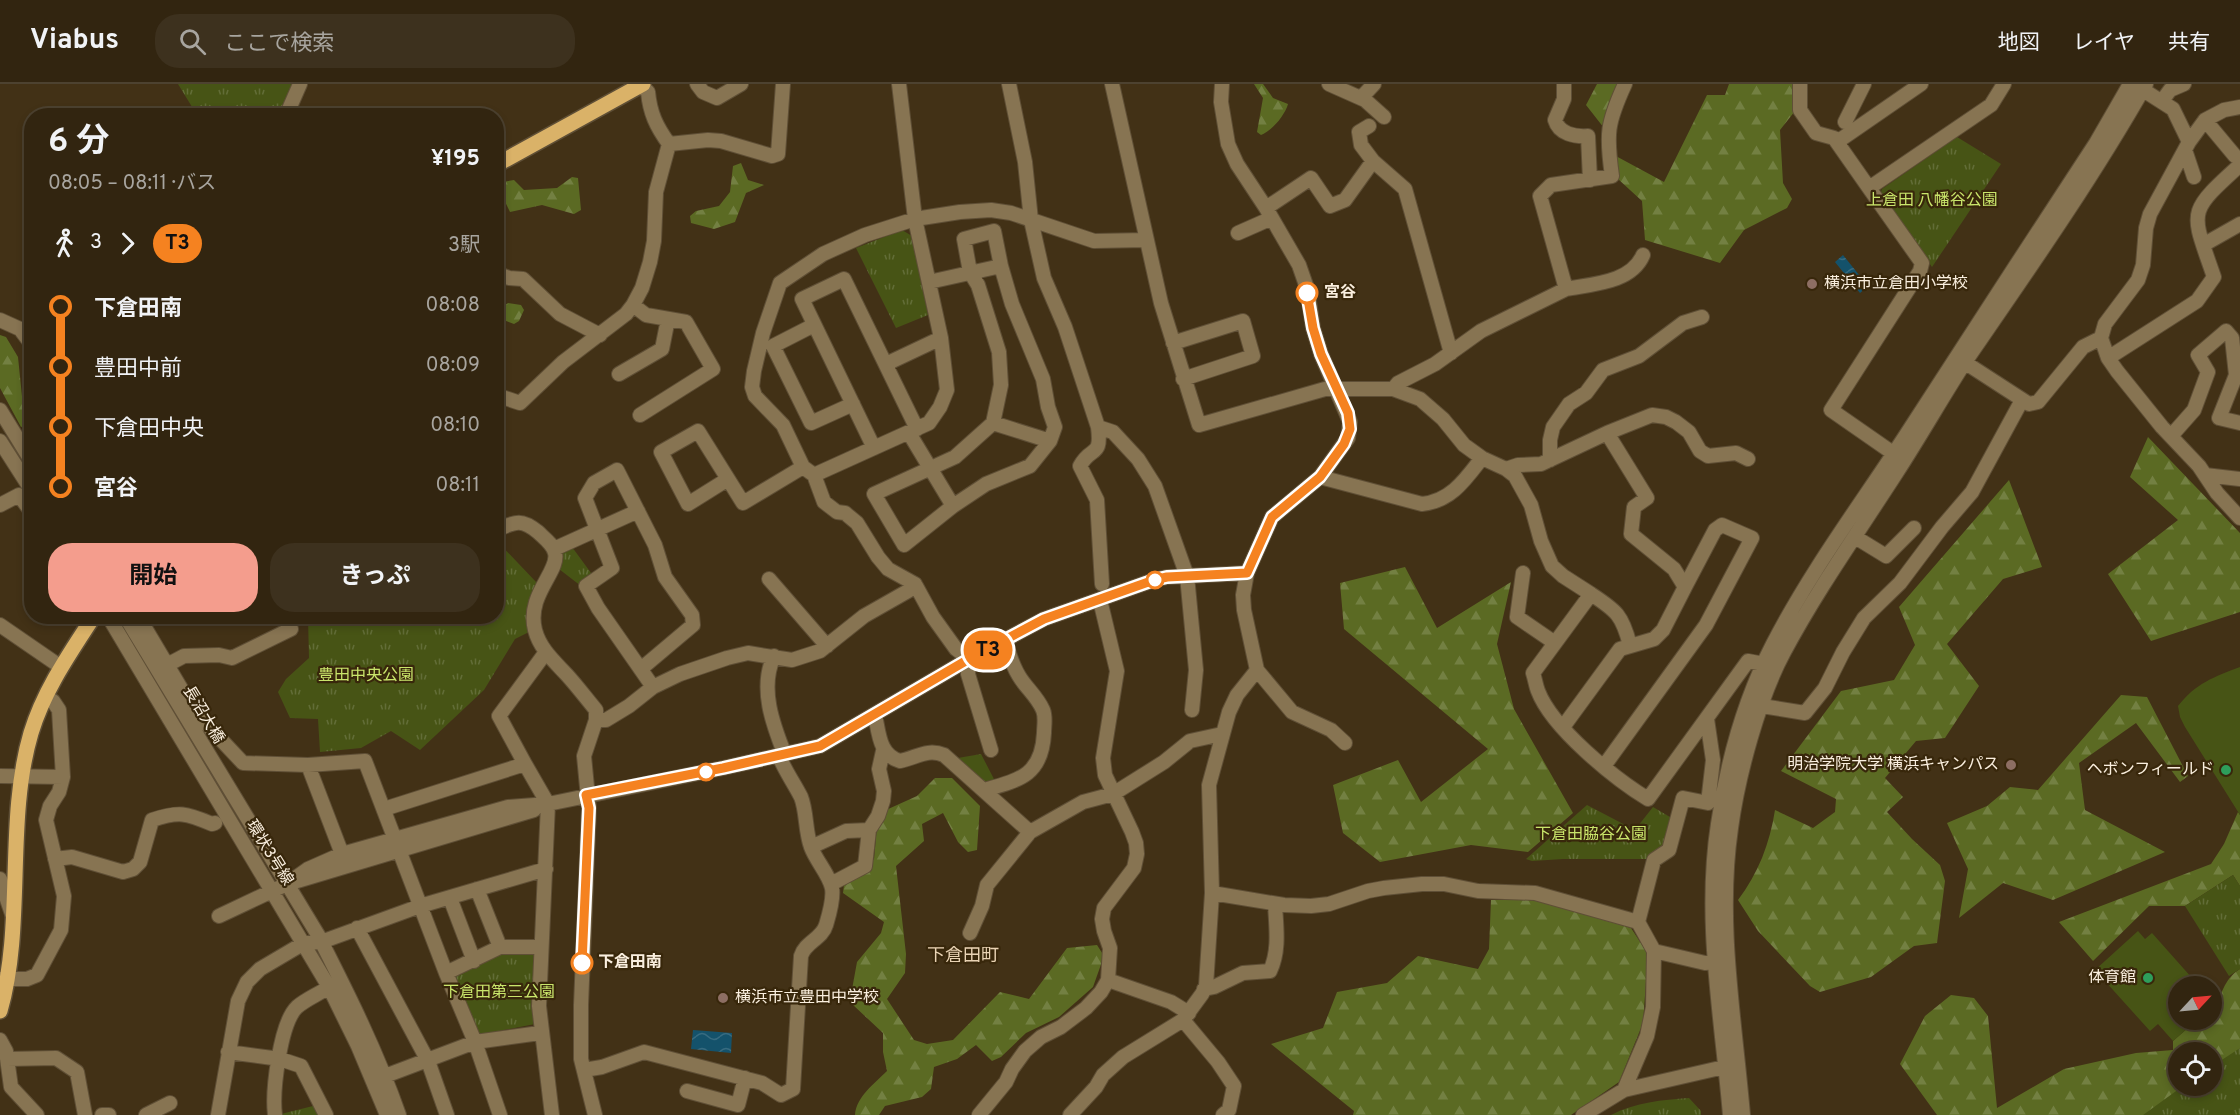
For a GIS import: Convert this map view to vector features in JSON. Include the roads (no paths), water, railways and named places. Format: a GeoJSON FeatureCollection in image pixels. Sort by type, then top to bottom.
{"type":"FeatureCollection","features":[{"type":"Feature","properties":{"kind":"main road"},"geometry":{"type":"LineString","coordinates":[[504,161],[641,84]]}},
{"type":"Feature","properties":{"kind":"main road"},"geometry":{"type":"LineString","coordinates":[[0,1011],[13,916],[23,775],[31,733],[61,667],[89,624]]}},
{"type":"Feature","properties":{"kind":"street"},"geometry":{"type":"LineString","coordinates":[[290,108],[300,84]]}},
{"type":"Feature","properties":{"kind":"street"},"geometry":{"type":"LineString","coordinates":[[641,84],[648,92],[650,111],[655,124],[669,144]]}},
{"type":"Feature","properties":{"kind":"street"},"geometry":{"type":"LineString","coordinates":[[697,84],[703,92],[717,98],[741,84]]}},
{"type":"Feature","properties":{"kind":"street"},"geometry":{"type":"LineString","coordinates":[[669,144],[721,141],[772,156],[778,154],[783,84]]}},
{"type":"Feature","properties":{"kind":"street"},"geometry":{"type":"LineString","coordinates":[[728,479],[688,504],[661,452],[698,431],[728,479],[743,503],[809,471],[874,448],[913,431],[929,423],[940,407],[947,390],[940,338],[915,219],[898,84]]}},
{"type":"Feature","properties":{"kind":"street"},"geometry":{"type":"LineString","coordinates":[[1009,84],[1025,162],[1031,220],[1044,278],[1083,378],[1098,427],[1100,443],[1095,452],[1083,460],[1080,466],[1097,500],[1102,584]]}},
{"type":"Feature","properties":{"kind":"street"},"geometry":{"type":"LineString","coordinates":[[1112,84],[1146,240],[1183,379],[1199,426],[1325,389],[1393,389],[1420,399],[1443,419],[1464,445],[1515,476],[1531,505],[1545,553],[1552,566],[1618,614],[1624,622],[1630,645]]}},
{"type":"Feature","properties":{"kind":"street"},"geometry":{"type":"LineString","coordinates":[[1222,84],[1221,102],[1228,144],[1237,164],[1299,265],[1306,288],[1313,328],[1335,389],[1348,413],[1350,429],[1344,444],[1320,477],[1272,517],[1247,573],[1244,610],[1257,670],[1292,712],[1331,730],[1345,743]]}},
{"type":"Feature","properties":{"kind":"street"},"geometry":{"type":"LineString","coordinates":[[1329,84],[1361,98],[1384,117]]}},
{"type":"Feature","properties":{"kind":"street"},"geometry":{"type":"LineString","coordinates":[[1361,98],[1374,84]]}},
{"type":"Feature","properties":{"kind":"street"},"geometry":{"type":"LineString","coordinates":[[1564,84],[1564,99],[1555,120],[1557,126],[1573,137],[1588,136],[1590,180]]}},
{"type":"Feature","properties":{"kind":"street"},"geometry":{"type":"LineString","coordinates":[[1566,289],[1540,196],[1551,185],[1612,176],[1608,148],[1609,125],[1625,84]]}},
{"type":"Feature","properties":{"kind":"street"},"geometry":{"type":"LineString","coordinates":[[1800,84],[1800,110],[1816,133],[1834,138],[1922,263],[1920,271],[1831,410],[1899,457]]}},
{"type":"Feature","properties":{"kind":"street"},"geometry":{"type":"LineString","coordinates":[[1845,122],[1864,84]]}},
{"type":"Feature","properties":{"kind":"street"},"geometry":{"type":"LineString","coordinates":[[1837,142],[1921,84]]}},
{"type":"Feature","properties":{"kind":"street"},"geometry":{"type":"LineString","coordinates":[[1869,188],[1991,105],[2004,84]]}},
{"type":"Feature","properties":{"kind":"street"},"geometry":{"type":"LineString","coordinates":[[2162,101],[2170,90],[2184,84]]}},
{"type":"Feature","properties":{"kind":"street"},"geometry":{"type":"LineString","coordinates":[[1730,1115],[1732,1065],[1726,868],[1731,824],[1741,777],[1762,706],[1773,644],[1802,595],[1899,457],[1961,359],[2041,252],[2105,152],[2138,85],[2173,109],[2187,146],[2194,177]]}},
{"type":"Feature","properties":{"kind":"street"},"geometry":{"type":"LineString","coordinates":[[2240,107],[2224,110],[2205,120],[2187,146],[2150,214],[2146,228],[2143,265],[2138,280],[2105,324],[2101,338],[2108,357],[2205,475],[2217,494],[2240,518]]}},
{"type":"Feature","properties":{"kind":"street"},"geometry":{"type":"LineString","coordinates":[[2108,357],[2197,301],[2214,277],[2196,220],[2199,206],[2237,160],[2205,120]]}},
{"type":"Feature","properties":{"kind":"street"},"geometry":{"type":"LineString","coordinates":[[1369,126],[1359,132],[1361,145],[1373,161],[1405,189],[1451,353]]}},
{"type":"Feature","properties":{"kind":"street"},"geometry":{"type":"LineString","coordinates":[[504,398],[520,403],[563,362],[626,314],[633,305],[642,288],[650,262],[654,241],[656,192],[669,144]]}},
{"type":"Feature","properties":{"kind":"street"},"geometry":{"type":"LineString","coordinates":[[1238,233],[1269,213],[1311,178],[1330,206],[1345,200],[1373,161]]}},
{"type":"Feature","properties":{"kind":"street"},"geometry":{"type":"LineString","coordinates":[[969,659],[956,649],[933,617],[915,584],[888,569],[857,523],[845,513],[837,512],[824,502],[783,425],[755,396],[752,387],[754,371],[763,333],[780,283],[823,254],[865,235],[915,219],[960,212],[991,210],[1011,213],[1094,241],[1146,240]]}},
{"type":"Feature","properties":{"kind":"street"},"geometry":{"type":"LineString","coordinates":[[2203,245],[2240,224]]}},
{"type":"Feature","properties":{"kind":"street"},"geometry":{"type":"LineString","coordinates":[[994,231],[1012,304],[1043,379],[1048,407],[1055,427],[1050,441],[1030,466],[986,484],[953,506],[904,545],[874,494],[931,470],[955,457],[993,423],[1001,386],[999,352],[978,285],[970,272],[964,239],[994,231]]}},
{"type":"Feature","properties":{"kind":"street"},"geometry":{"type":"LineString","coordinates":[[1393,389],[1398,382],[1435,364],[1481,331],[1566,289],[1618,278],[1630,273],[1639,266],[1643,255]]}},
{"type":"Feature","properties":{"kind":"street"},"geometry":{"type":"LineString","coordinates":[[929,282],[1001,266]]}},
{"type":"Feature","properties":{"kind":"street"},"geometry":{"type":"LineString","coordinates":[[504,276],[523,279],[560,314],[600,335]]}},
{"type":"Feature","properties":{"kind":"street"},"geometry":{"type":"LineString","coordinates":[[874,448],[802,299],[844,279],[886,364],[931,470],[953,506]]}},
{"type":"Feature","properties":{"kind":"street"},"geometry":{"type":"LineString","coordinates":[[633,305],[646,315],[686,322],[713,369],[640,415]]}},
{"type":"Feature","properties":{"kind":"street"},"geometry":{"type":"LineString","coordinates":[[1550,460],[1550,440],[1553,427],[1569,404],[1586,393],[1603,370],[1639,356],[1683,323],[1702,317]]}},
{"type":"Feature","properties":{"kind":"street"},"geometry":{"type":"LineString","coordinates":[[620,374],[662,349],[668,319]]}},
{"type":"Feature","properties":{"kind":"street"},"geometry":{"type":"LineString","coordinates":[[0,320],[20,329],[24,334]]}},
{"type":"Feature","properties":{"kind":"street"},"geometry":{"type":"LineString","coordinates":[[1173,343],[1243,321],[1253,356],[1183,379]]}},
{"type":"Feature","properties":{"kind":"street"},"geometry":{"type":"LineString","coordinates":[[814,325],[772,346],[811,423],[853,404]]}},
{"type":"Feature","properties":{"kind":"street"},"geometry":{"type":"LineString","coordinates":[[2171,436],[2194,410],[2208,372],[2198,355],[2226,331],[2232,338],[2236,375],[2219,418]]}},
{"type":"Feature","properties":{"kind":"street"},"geometry":{"type":"LineString","coordinates":[[886,364],[940,338]]}},
{"type":"Feature","properties":{"kind":"street"},"geometry":{"type":"LineString","coordinates":[[1961,359],[2030,404],[2038,402],[2083,347],[2101,338]]}},
{"type":"Feature","properties":{"kind":"street"},"geometry":{"type":"LineString","coordinates":[[1762,706],[1805,713],[1826,688],[1843,651],[1864,618],[1900,583],[1942,527],[1972,492],[2022,400]]}},
{"type":"Feature","properties":{"kind":"street"},"geometry":{"type":"LineString","coordinates":[[0,410],[24,449]]}},
{"type":"Feature","properties":{"kind":"street"},"geometry":{"type":"LineString","coordinates":[[2194,410],[2240,423]]}},
{"type":"Feature","properties":{"kind":"street"},"geometry":{"type":"LineString","coordinates":[[1506,469],[1518,465],[1541,464],[1647,416],[1659,416],[1676,422],[1689,432],[1700,451],[1708,456],[1736,453],[1748,459]]}},
{"type":"Feature","properties":{"kind":"street"},"geometry":{"type":"LineString","coordinates":[[993,423],[1050,441]]}},
{"type":"Feature","properties":{"kind":"street"},"geometry":{"type":"LineString","coordinates":[[1098,427],[1113,432],[1138,459],[1155,486],[1187,576],[1196,670],[1192,710]]}},
{"type":"Feature","properties":{"kind":"street"},"geometry":{"type":"LineString","coordinates":[[1607,433],[1647,498],[1634,507],[1631,534],[1674,569],[1685,588]]}},
{"type":"Feature","properties":{"kind":"street"},"geometry":{"type":"LineString","coordinates":[[0,441],[24,478]]}},
{"type":"Feature","properties":{"kind":"street"},"geometry":{"type":"LineString","coordinates":[[1743,1115],[1732,1065],[1715,962],[1713,870],[1718,824],[1727,776],[1757,678],[1784,652],[1855,537],[1899,457]]}},
{"type":"Feature","properties":{"kind":"street"},"geometry":{"type":"LineString","coordinates":[[1320,477],[1429,504],[1451,495],[1482,458]]}},
{"type":"Feature","properties":{"kind":"street"},"geometry":{"type":"LineString","coordinates":[[642,668],[693,625],[692,615],[665,577],[655,545],[618,470],[594,483],[585,498],[612,568],[586,586],[598,608],[642,668],[653,687]]}},
{"type":"Feature","properties":{"kind":"street"},"geometry":{"type":"LineString","coordinates":[[2205,475],[2240,479]]}},
{"type":"Feature","properties":{"kind":"street"},"geometry":{"type":"LineString","coordinates":[[0,505],[20,495],[24,501]]}},
{"type":"Feature","properties":{"kind":"street"},"geometry":{"type":"LineString","coordinates":[[554,549],[638,511]]}},
{"type":"Feature","properties":{"kind":"street"},"geometry":{"type":"LineString","coordinates":[[504,527],[524,522],[554,549],[556,560],[541,588],[534,612],[535,629],[546,652],[596,710],[596,720],[584,756],[589,808],[580,1005],[581,1059],[595,1115]]}},
{"type":"Feature","properties":{"kind":"street"},"geometry":{"type":"LineString","coordinates":[[1563,727],[1620,650],[1654,639],[1664,630],[1715,530],[1722,525],[1752,538],[1707,625],[1604,766]]}},
{"type":"Feature","properties":{"kind":"street"},"geometry":{"type":"LineString","coordinates":[[1855,537],[1886,556],[1914,528]]}},
{"type":"Feature","properties":{"kind":"street"},"geometry":{"type":"LineString","coordinates":[[219,916],[287,884],[508,807],[548,804],[782,756],[820,746],[969,659],[1005,642],[1044,619],[1154,580],[1247,573]]}},
{"type":"Feature","properties":{"kind":"street"},"geometry":{"type":"LineString","coordinates":[[1523,573],[1517,617],[1555,643]]}},
{"type":"Feature","properties":{"kind":"street"},"geometry":{"type":"LineString","coordinates":[[770,579],[827,646]]}},
{"type":"Feature","properties":{"kind":"street"},"geometry":{"type":"LineString","coordinates":[[596,720],[606,720],[653,687],[680,674],[727,658],[747,653],[792,660],[820,651],[864,616],[908,591],[915,584]]}},
{"type":"Feature","properties":{"kind":"street"},"geometry":{"type":"LineString","coordinates":[[1591,594],[1533,673],[1538,693],[1581,747],[1626,786],[1648,800],[1748,661],[1770,666]]}},
{"type":"Feature","properties":{"kind":"street"},"geometry":{"type":"LineString","coordinates":[[979,1115],[1006,1082],[1025,1052],[1041,1037],[1061,1027],[1086,1008],[1101,992],[1108,980],[1110,948],[1102,919],[1104,908],[1134,868],[1137,854],[1132,832],[1105,775],[1103,758],[1117,671],[1100,600]]}},
{"type":"Feature","properties":{"kind":"street","name":"環状3号線"},"geometry":{"type":"LineString","coordinates":[[113,624],[329,987],[358,1046],[387,1115]]}},
{"type":"Feature","properties":{"kind":"street","name":"長沼大橋"},"geometry":{"type":"LineString","coordinates":[[130,624],[253,830]]}},
{"type":"Feature","properties":{"kind":"street"},"geometry":{"type":"LineString","coordinates":[[143,624],[195,712],[243,763],[308,765],[365,761],[446,973],[475,1042],[500,1115]]}},
{"type":"Feature","properties":{"kind":"street"},"geometry":{"type":"LineString","coordinates":[[167,665],[184,656],[219,655],[232,658],[291,629],[289,624]]}},
{"type":"Feature","properties":{"kind":"street"},"geometry":{"type":"LineString","coordinates":[[0,625],[61,667]]}},
{"type":"Feature","properties":{"kind":"street"},"geometry":{"type":"LineString","coordinates":[[984,790],[1018,779],[1031,770],[1040,760],[1044,745],[1044,713],[1037,699],[1019,676],[1005,642]]}},
{"type":"Feature","properties":{"kind":"street"},"geometry":{"type":"LineString","coordinates":[[546,652],[499,716],[548,804],[539,1006],[540,1033],[552,1115]]}},
{"type":"Feature","properties":{"kind":"street"},"geometry":{"type":"LineString","coordinates":[[584,1070],[602,1067],[644,1052],[762,1083],[782,1095],[793,1089],[801,956],[804,949],[823,933],[826,927],[832,893],[831,884],[811,847],[805,827],[802,799],[789,778],[773,725],[767,686],[769,668],[774,656]]}},
{"type":"Feature","properties":{"kind":"street"},"geometry":{"type":"LineString","coordinates":[[969,659],[968,674],[991,750]]}},
{"type":"Feature","properties":{"kind":"street"},"geometry":{"type":"LineString","coordinates":[[1070,1115],[1096,1088],[1103,1075],[1123,1056],[1186,1017],[1204,989],[1208,967],[1212,893],[1209,785],[1222,734],[1237,695],[1257,670]]}},
{"type":"Feature","properties":{"kind":"street"},"geometry":{"type":"LineString","coordinates":[[4,979],[27,979],[37,975],[61,930],[63,896],[46,820],[63,777],[59,710],[46,697]]}},
{"type":"Feature","properties":{"kind":"street"},"geometry":{"type":"LineString","coordinates":[[831,884],[865,866],[869,830],[878,816],[883,801],[884,791],[879,769],[883,751],[875,715]]}},
{"type":"Feature","properties":{"kind":"street"},"geometry":{"type":"LineString","coordinates":[[1624,1090],[1647,1036],[1653,1006],[1654,951],[1638,922],[1654,860],[1669,850],[1683,798],[1708,803],[1713,760],[1707,719]]}},
{"type":"Feature","properties":{"kind":"street"},"geometry":{"type":"LineString","coordinates":[[970,933],[982,906],[987,885],[1030,832],[1083,802],[1113,794],[1164,762],[1190,741],[1222,734]]}},
{"type":"Feature","properties":{"kind":"street"},"geometry":{"type":"LineString","coordinates":[[883,751],[900,761],[925,752],[938,752],[956,764],[1030,832]]}},
{"type":"Feature","properties":{"kind":"street"},"geometry":{"type":"LineString","coordinates":[[384,809],[525,764]]}},
{"type":"Feature","properties":{"kind":"street"},"geometry":{"type":"LineString","coordinates":[[308,765],[342,854]]}},
{"type":"Feature","properties":{"kind":"street"},"geometry":{"type":"LineString","coordinates":[[0,776],[63,777]]}},
{"type":"Feature","properties":{"kind":"street"},"geometry":{"type":"LineString","coordinates":[[55,859],[72,857],[123,872],[133,869],[140,862],[152,820],[170,814],[189,814],[212,824],[215,823]]}},
{"type":"Feature","properties":{"kind":"street","name":"環状3号線"},"geometry":{"type":"LineString","coordinates":[[253,830],[343,982],[385,1076],[399,1115]]}},
{"type":"Feature","properties":{"kind":"street"},"geometry":{"type":"LineString","coordinates":[[811,847],[846,831],[869,830]]}},
{"type":"Feature","properties":{"kind":"street"},"geometry":{"type":"LineString","coordinates":[[287,884],[308,869],[342,854],[397,845]]}},
{"type":"Feature","properties":{"kind":"street"},"geometry":{"type":"LineString","coordinates":[[218,1115],[238,1001],[247,982],[260,969],[304,943],[321,942],[420,906],[546,869]]}},
{"type":"Feature","properties":{"kind":"street"},"geometry":{"type":"LineString","coordinates":[[0,879],[13,916]]}},
{"type":"Feature","properties":{"kind":"street"},"geometry":{"type":"LineString","coordinates":[[1212,893],[1275,904],[1311,906],[1329,904],[1384,888],[1444,884],[1478,891],[1534,893],[1638,922]]}},
{"type":"Feature","properties":{"kind":"street"},"geometry":{"type":"LineString","coordinates":[[477,889],[501,947]]}},
{"type":"Feature","properties":{"kind":"street"},"geometry":{"type":"LineString","coordinates":[[450,898],[474,961]]}},
{"type":"Feature","properties":{"kind":"street"},"geometry":{"type":"LineString","coordinates":[[1204,989],[1214,987],[1243,973],[1270,971],[1275,960],[1277,943],[1275,904]]}},
{"type":"Feature","properties":{"kind":"street"},"geometry":{"type":"LineString","coordinates":[[357,928],[428,1061],[447,1115]]}},
{"type":"Feature","properties":{"kind":"street"},"geometry":{"type":"LineString","coordinates":[[446,973],[501,947],[541,947]]}},
{"type":"Feature","properties":{"kind":"street"},"geometry":{"type":"LineString","coordinates":[[1654,951],[1705,963],[1715,962]]}},
{"type":"Feature","properties":{"kind":"street"},"geometry":{"type":"LineString","coordinates":[[1108,980],[1171,1002],[1186,1017],[1234,1086],[1229,1110],[1223,1115]]}},
{"type":"Feature","properties":{"kind":"street"},"geometry":{"type":"LineString","coordinates":[[275,1115],[276,1079],[282,1042],[291,1014],[298,1006],[329,987]]}},
{"type":"Feature","properties":{"kind":"street"},"geometry":{"type":"LineString","coordinates":[[385,1076],[475,1042],[540,1033]]}},
{"type":"Feature","properties":{"kind":"street"},"geometry":{"type":"LineString","coordinates":[[0,1040],[6,1051],[11,1087],[37,1115]]}},
{"type":"Feature","properties":{"kind":"street"},"geometry":{"type":"LineString","coordinates":[[228,1052],[280,1059],[302,1066],[326,1115]]}},
{"type":"Feature","properties":{"kind":"street"},"geometry":{"type":"LineString","coordinates":[[7,1059],[56,1058],[77,1072],[85,1115]]}},
{"type":"Feature","properties":{"kind":"street"},"geometry":{"type":"LineString","coordinates":[[1583,1115],[1624,1090],[1732,1065]]}},
{"type":"Feature","properties":{"kind":"street"},"geometry":{"type":"LineString","coordinates":[[687,1091],[738,1105],[745,1078]]}},
{"type":"Feature","properties":{"kind":"street"},"geometry":{"type":"LineString","coordinates":[[146,1115],[170,1103]]}},
{"type":"Feature","properties":{"kind":"street"},"geometry":{"type":"LineString","coordinates":[[102,1115],[109,1115]]}},
{"type":"Feature","properties":{"kind":"water"},"geometry":{"type":"Polygon","coordinates":[[[1843,255],[1868,286],[1860,293],[1835,262],[1843,255]]]}},
{"type":"Feature","properties":{"kind":"water"},"geometry":{"type":"Polygon","coordinates":[[[693,1030],[732,1033],[731,1053],[691,1049],[693,1030]]]}},
{"type":"Feature","properties":{"kind":"place","name":"横浜市立倉田小学校"},"geometry":{"type":"Point","coordinates":[1812,284]}},
{"type":"Feature","properties":{"kind":"place","name":"宮谷"},"geometry":{"type":"Point","coordinates":[1307,293]}},
{"type":"Feature","properties":{"kind":"place","name":"明治学院大学 横浜キャンパス"},"geometry":{"type":"Point","coordinates":[2011,765]}},
{"type":"Feature","properties":{"kind":"place","name":"ヘボンフィールド"},"geometry":{"type":"Point","coordinates":[2226,770]}},
{"type":"Feature","properties":{"kind":"place","name":"下倉田南"},"geometry":{"type":"Point","coordinates":[582,963]}},
{"type":"Feature","properties":{"kind":"place","name":"体育館"},"geometry":{"type":"Point","coordinates":[2148,978]}},
{"type":"Feature","properties":{"kind":"place","name":"横浜市立豊田中学校"},"geometry":{"type":"Point","coordinates":[723,998]}},
{"type":"Feature","properties":{"kind":"district","name":"下倉田町"},"geometry":{"type":"Point","coordinates":[963,956]}},
{"type":"Feature","properties":{"kind":"park label","name":"上倉田 八幡谷公園"},"geometry":{"type":"Point","coordinates":[1932,201]}},
{"type":"Feature","properties":{"kind":"park label","name":"豊田中央公園"},"geometry":{"type":"Point","coordinates":[366,676]}},
{"type":"Feature","properties":{"kind":"park label","name":"下倉田脇谷公園"},"geometry":{"type":"Point","coordinates":[1591,835]}},
{"type":"Feature","properties":{"kind":"park label","name":"下倉田第三公園"},"geometry":{"type":"Point","coordinates":[499,993]}}]}
